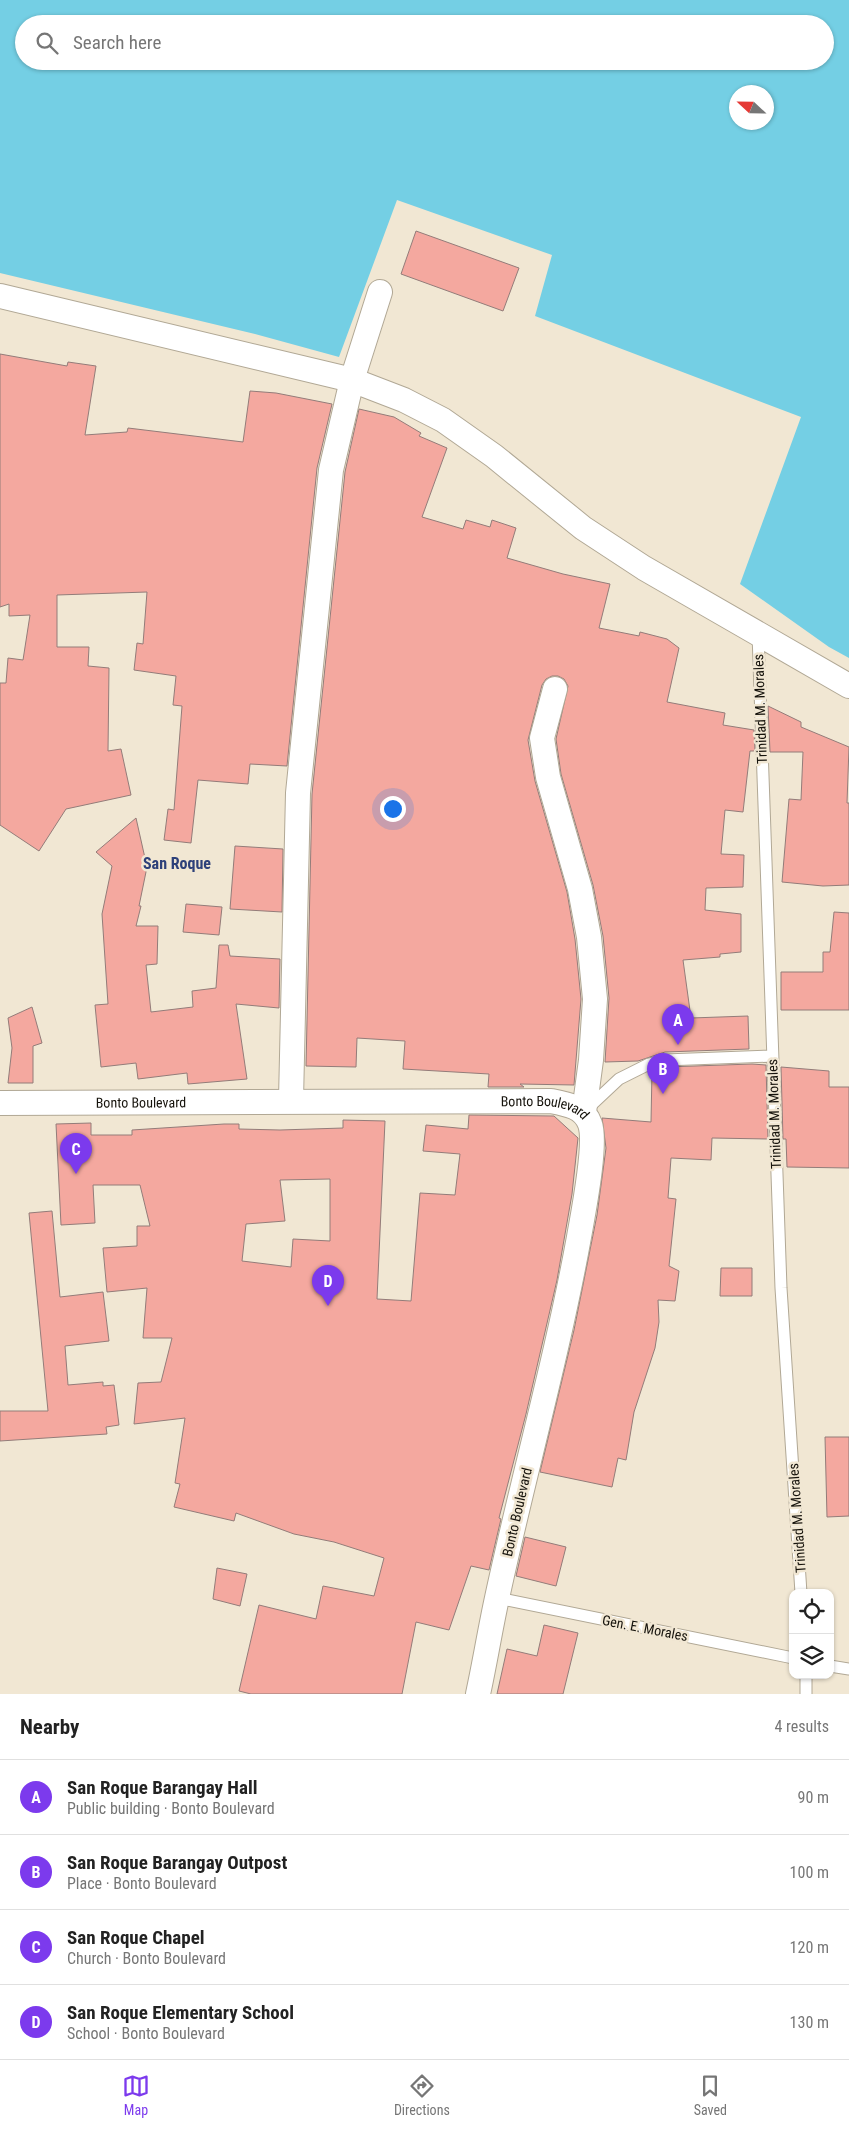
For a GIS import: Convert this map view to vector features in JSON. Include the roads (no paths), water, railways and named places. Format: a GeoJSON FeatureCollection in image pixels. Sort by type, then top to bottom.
{"type":"FeatureCollection","features":[{"type":"Feature","properties":{"kind":"street"},"geometry":{"type":"LineString","coordinates":[[291,1100],[298,793],[331,470],[352,380],[380,292]]}},
{"type":"Feature","properties":{"kind":"street"},"geometry":{"type":"LineString","coordinates":[[0,296],[352,380],[404,400],[443,420],[494,456],[582,528],[644,568],[849,686]]}},
{"type":"Feature","properties":{"kind":"street"},"geometry":{"type":"LineString","coordinates":[[555,689],[542,738],[548,777],[580,889],[590,937],[594,999],[591,1060],[584,1112]]}},
{"type":"Feature","properties":{"kind":"street","name":"Bonto Boulevard"},"geometry":{"type":"LineString","coordinates":[[0,1103],[551,1100],[584,1112],[591,1126],[591,1142],[584,1206],[568,1299],[497,1598],[478,1694]]}},
{"type":"Feature","properties":{"kind":"lane","name":"Trinidad M. Morales"},"geometry":{"type":"LineString","coordinates":[[758,634],[781,1288],[802,1589]]}},
{"type":"Feature","properties":{"kind":"lane"},"geometry":{"type":"LineString","coordinates":[[584,1112],[619,1078],[649,1064],[665,1060],[772,1056]]}},
{"type":"Feature","properties":{"kind":"lane","name":"Gen. E. Morales"},"geometry":{"type":"LineString","coordinates":[[497,1598],[789,1657]]}},
{"type":"Feature","properties":{"kind":"lane"},"geometry":{"type":"LineString","coordinates":[[834,1667],[849,1669]]}},
{"type":"Feature","properties":{"kind":"lane"},"geometry":{"type":"LineString","coordinates":[[806,1679],[806,1694]]}},
{"type":"Feature","properties":{"kind":"water"},"geometry":{"type":"Polygon","coordinates":[[[0,0],[849,0],[849,658],[829,647],[740,584],[801,417],[535,316],[552,255],[397,200],[339,357],[255,334],[0,273],[0,0]]]}},
{"type":"Feature","properties":{"kind":"place","name":"San Roque Barangay Hall"},"geometry":{"type":"Point","coordinates":[678,1045]}},
{"type":"Feature","properties":{"kind":"place","name":"San Roque Barangay Outpost"},"geometry":{"type":"Point","coordinates":[663,1094]}},
{"type":"Feature","properties":{"kind":"place","name":"San Roque Chapel"},"geometry":{"type":"Point","coordinates":[76,1174]}},
{"type":"Feature","properties":{"kind":"place","name":"San Roque Elementary School"},"geometry":{"type":"Point","coordinates":[328,1306]}},
{"type":"Feature","properties":{"kind":"district","name":"San Roque"},"geometry":{"type":"Point","coordinates":[177,863]}}]}
